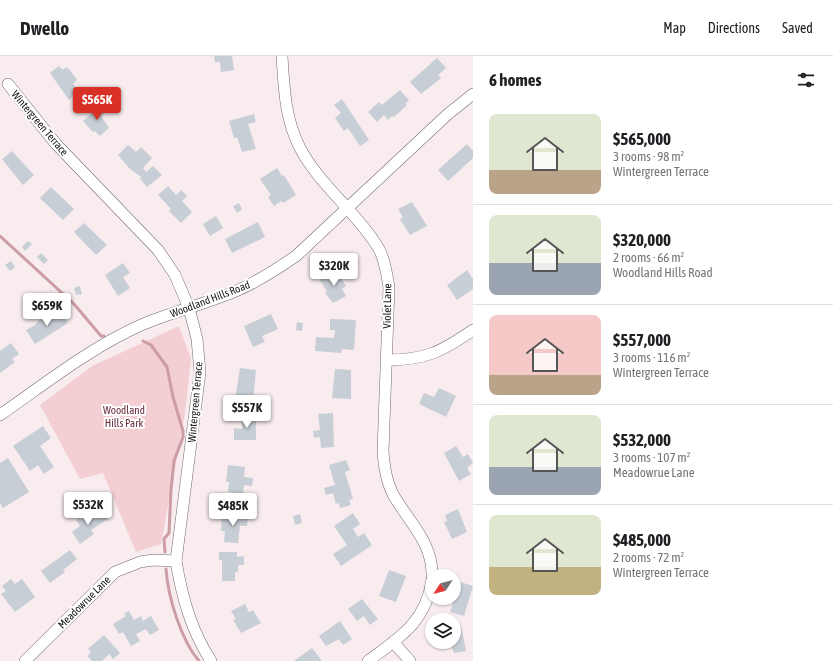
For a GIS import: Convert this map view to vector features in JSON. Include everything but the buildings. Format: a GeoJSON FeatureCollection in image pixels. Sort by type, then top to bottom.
{"type":"FeatureCollection","features":[{"type":"Feature","properties":{"kind":"street","name":"Violet Lane"},"geometry":{"type":"LineString","coordinates":[[282,56],[284,99],[295,136],[313,169],[348,209],[379,250],[386,268],[389,287],[383,451],[385,471],[393,495],[420,533],[427,549],[432,569]]}},
{"type":"Feature","properties":{"kind":"street","name":"Wintergreen Terrace"},"geometry":{"type":"LineString","coordinates":[[8,84],[56,144],[158,250],[175,275],[190,308],[197,339],[200,372],[176,561],[180,589],[186,607],[200,642],[211,661]]}},
{"type":"Feature","properties":{"kind":"street","name":"Woodland Hills Road"},"geometry":{"type":"LineString","coordinates":[[0,415],[96,349],[141,325],[236,292],[267,276],[296,256],[448,114],[473,94]]}},
{"type":"Feature","properties":{"kind":"street"},"geometry":{"type":"LineString","coordinates":[[386,360],[412,360],[428,356],[446,348],[473,330]]}},
{"type":"Feature","properties":{"kind":"street","name":"Meadowrue Lane"},"geometry":{"type":"LineString","coordinates":[[25,661],[115,572],[140,562],[153,560],[176,561]]}},
{"type":"Feature","properties":{"kind":"street"},"geometry":{"type":"LineString","coordinates":[[368,661],[407,631],[420,617],[425,604]]}},
{"type":"Feature","properties":{"kind":"street"},"geometry":{"type":"LineString","coordinates":[[393,642],[410,661]]}},
{"type":"Feature","properties":{"kind":"green space","name":"Woodland Hills Park"},"geometry":{"type":"Polygon","coordinates":[[[179,326],[191,359],[185,413],[161,544],[136,552],[103,473],[80,479],[40,405],[92,366],[179,326]]]}},
{"type":"Feature","properties":{"kind":"waterway"},"geometry":{"type":"LineString","coordinates":[[0,236],[74,304],[101,336],[104,336]]}},
{"type":"Feature","properties":{"kind":"waterway"},"geometry":{"type":"LineString","coordinates":[[143,341],[151,345],[167,367],[173,397],[183,431],[183,437],[174,461],[169,533],[164,539],[165,552]]}},
{"type":"Feature","properties":{"kind":"waterway"},"geometry":{"type":"LineString","coordinates":[[166,569],[169,592],[176,618],[192,652],[199,661]]}}]}
